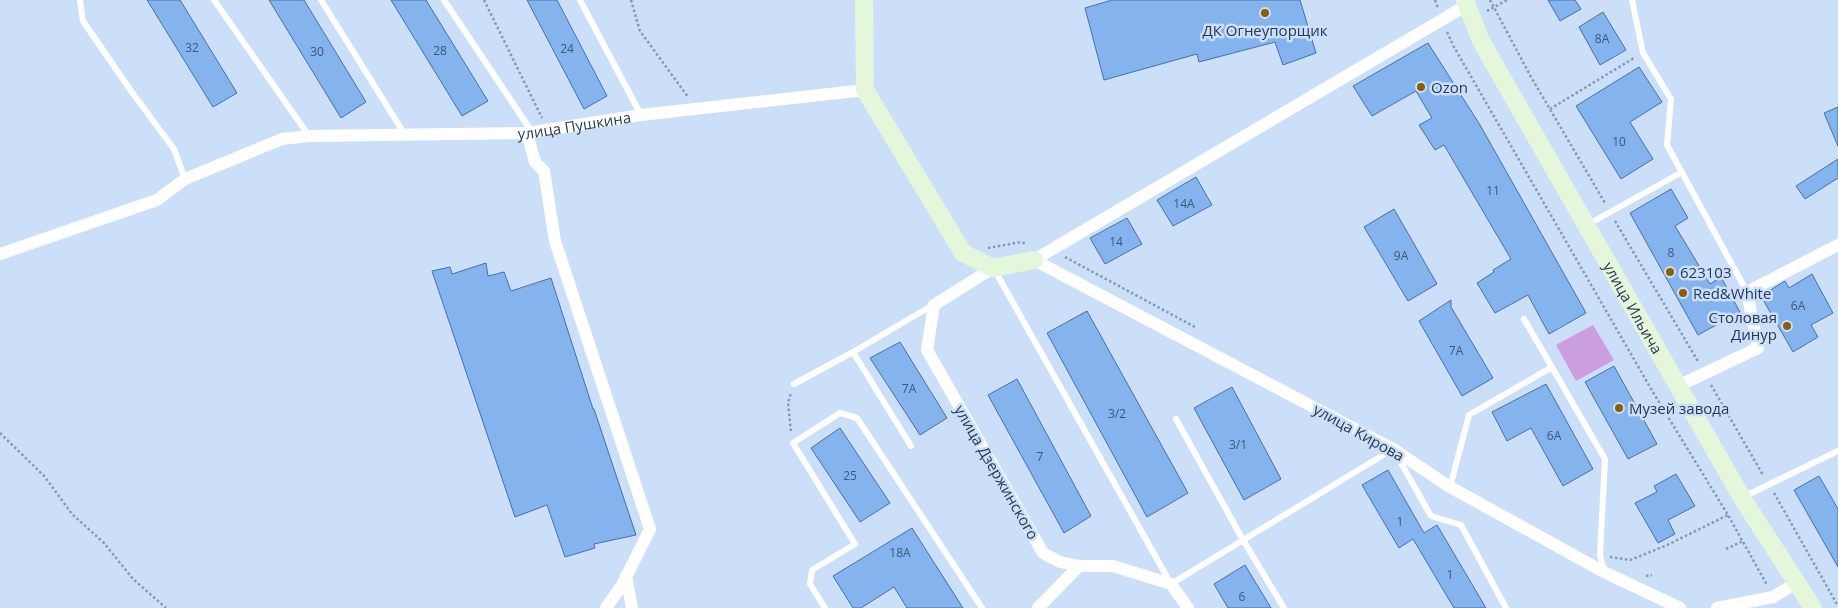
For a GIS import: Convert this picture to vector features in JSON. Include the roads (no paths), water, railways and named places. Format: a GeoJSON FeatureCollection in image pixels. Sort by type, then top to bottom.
{"type":"FeatureCollection","features":[{"type":"Feature","properties":{"kind":"street"},"geometry":{"type":"LineString","coordinates":[[864,0],[865,90],[963,253],[993,268]]}},
{"type":"Feature","properties":{"kind":"street"},"geometry":{"type":"LineString","coordinates":[[934,305],[993,268],[1042,256],[1442,19],[1466,2]]}},
{"type":"Feature","properties":{"kind":"street","name":"улица Ильича"},"geometry":{"type":"LineString","coordinates":[[1466,2],[1481,41],[1742,498],[1813,608]]}},
{"type":"Feature","properties":{"kind":"street","name":"улица Пушкина"},"geometry":{"type":"LineString","coordinates":[[0,254],[157,200],[185,179],[282,139],[309,136],[529,133],[641,115],[865,90]]}},
{"type":"Feature","properties":{"kind":"street"},"geometry":{"type":"LineString","coordinates":[[529,133],[535,162],[544,171],[555,241],[650,529],[626,576],[606,608]]}},
{"type":"Feature","properties":{"kind":"street"},"geometry":{"type":"LineString","coordinates":[[1678,386],[1758,348],[1747,292],[1838,245]]}},
{"type":"Feature","properties":{"kind":"street","name":"улица Кирова"},"geometry":{"type":"LineString","coordinates":[[1042,256],[1393,450],[1450,487],[1604,572],[1680,608]]}},
{"type":"Feature","properties":{"kind":"street","name":"улица Дзержинского"},"geometry":{"type":"LineString","coordinates":[[934,305],[927,350],[1042,553],[1060,562],[1079,566],[1112,566],[1171,584]]}},
{"type":"Feature","properties":{"kind":"street"},"geometry":{"type":"LineString","coordinates":[[1038,608],[1079,566]]}},
{"type":"Feature","properties":{"kind":"street"},"geometry":{"type":"LineString","coordinates":[[626,576],[632,608]]}},
{"type":"Feature","properties":{"kind":"street"},"geometry":{"type":"LineString","coordinates":[[1717,608],[1773,597],[1798,582]]}},
{"type":"Feature","properties":{"kind":"street"},"geometry":{"type":"LineString","coordinates":[[1171,584],[1188,608]]}},
{"type":"Feature","properties":{"kind":"lane"},"geometry":{"type":"LineString","coordinates":[[80,0],[82,21],[174,149],[185,179]]}},
{"type":"Feature","properties":{"kind":"lane"},"geometry":{"type":"LineString","coordinates":[[214,0],[309,136]]}},
{"type":"Feature","properties":{"kind":"lane"},"geometry":{"type":"LineString","coordinates":[[322,0],[405,135]]}},
{"type":"Feature","properties":{"kind":"lane"},"geometry":{"type":"LineString","coordinates":[[444,0],[529,133]]}},
{"type":"Feature","properties":{"kind":"lane"},"geometry":{"type":"LineString","coordinates":[[580,0],[641,115]]}},
{"type":"Feature","properties":{"kind":"lane"},"geometry":{"type":"LineString","coordinates":[[1632,0],[1643,53],[1671,99],[1667,146],[1747,292]]}},
{"type":"Feature","properties":{"kind":"lane"},"geometry":{"type":"LineString","coordinates":[[1587,225],[1682,172]]}},
{"type":"Feature","properties":{"kind":"lane"},"geometry":{"type":"LineString","coordinates":[[993,268],[1171,584],[1393,450],[1431,516],[1461,525],[1506,608]]}},
{"type":"Feature","properties":{"kind":"lane"},"geometry":{"type":"LineString","coordinates":[[794,384],[934,305]]}},
{"type":"Feature","properties":{"kind":"lane"},"geometry":{"type":"LineString","coordinates":[[1524,319],[1605,459],[1600,555],[1604,572]]}},
{"type":"Feature","properties":{"kind":"lane"},"geometry":{"type":"LineString","coordinates":[[853,352],[911,446]]}},
{"type":"Feature","properties":{"kind":"lane"},"geometry":{"type":"LineString","coordinates":[[1450,487],[1469,415],[1552,367]]}},
{"type":"Feature","properties":{"kind":"lane"},"geometry":{"type":"LineString","coordinates":[[825,608],[810,584],[812,570],[855,544],[792,443],[840,413],[857,418],[982,608]]}},
{"type":"Feature","properties":{"kind":"lane"},"geometry":{"type":"LineString","coordinates":[[1176,420],[1243,540],[1284,608]]}},
{"type":"Feature","properties":{"kind":"lane"},"geometry":{"type":"LineString","coordinates":[[1742,498],[1838,451]]}},
{"type":"Feature","properties":{"kind":"place","name":"ДК Огнеупорщик"},"geometry":{"type":"Point","coordinates":[1265,13]}},
{"type":"Feature","properties":{"kind":"place","name":"Ozon"},"geometry":{"type":"Point","coordinates":[1421,87]}},
{"type":"Feature","properties":{"kind":"place","name":"623103"},"geometry":{"type":"Point","coordinates":[1670,272]}},
{"type":"Feature","properties":{"kind":"place","name":"Red&White"},"geometry":{"type":"Point","coordinates":[1683,293]}},
{"type":"Feature","properties":{"kind":"place","name":"Столовая Динур"},"geometry":{"type":"Point","coordinates":[1787,326]}},
{"type":"Feature","properties":{"kind":"place","name":"Музей завода"},"geometry":{"type":"Point","coordinates":[1619,408]}}]}
